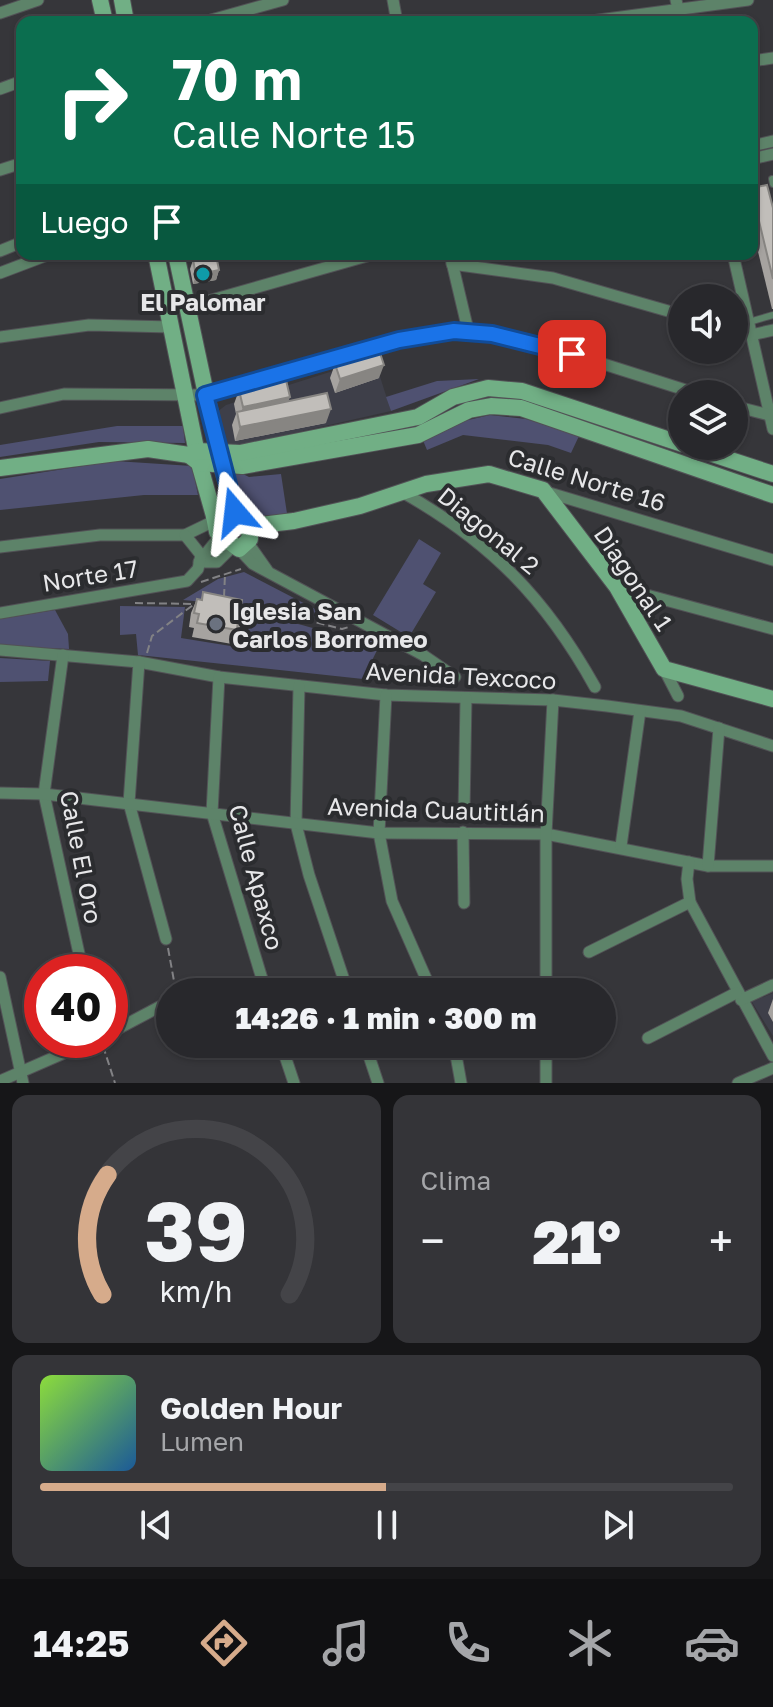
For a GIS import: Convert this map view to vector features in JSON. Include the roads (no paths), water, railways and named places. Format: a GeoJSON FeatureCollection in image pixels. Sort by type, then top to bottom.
{"type":"FeatureCollection","features":[{"type":"Feature","properties":{"kind":"street"},"geometry":{"type":"LineString","coordinates":[[0,13],[38,0]]}},
{"type":"Feature","properties":{"kind":"street"},"geometry":{"type":"LineString","coordinates":[[226,16],[283,0]]}},
{"type":"Feature","properties":{"kind":"street"},"geometry":{"type":"LineString","coordinates":[[636,16],[748,0]]}},
{"type":"Feature","properties":{"kind":"street"},"geometry":{"type":"LineString","coordinates":[[0,273],[34,260]]}},
{"type":"Feature","properties":{"kind":"street"},"geometry":{"type":"LineString","coordinates":[[157,260],[186,395],[195,457],[231,536],[253,564],[361,621],[455,677]]}},
{"type":"Feature","properties":{"kind":"street"},"geometry":{"type":"LineString","coordinates":[[177,260],[220,459],[239,516],[231,536],[199,562]]}},
{"type":"Feature","properties":{"kind":"street"},"geometry":{"type":"LineString","coordinates":[[187,307],[353,260]]}},
{"type":"Feature","properties":{"kind":"street"},"geometry":{"type":"LineString","coordinates":[[451,260],[468,330]]}},
{"type":"Feature","properties":{"kind":"street"},"geometry":{"type":"LineString","coordinates":[[456,260],[553,278],[668,311]]}},
{"type":"Feature","properties":{"kind":"street"},"geometry":{"type":"LineString","coordinates":[[734,260],[772,421]]}},
{"type":"Feature","properties":{"kind":"street"},"geometry":{"type":"LineString","coordinates":[[0,337],[89,325],[172,327]]}},
{"type":"Feature","properties":{"kind":"street"},"geometry":{"type":"LineString","coordinates":[[0,408],[64,394],[205,395],[399,340],[468,330],[572,354],[668,384]]}},
{"type":"Feature","properties":{"kind":"street"},"geometry":{"type":"LineString","coordinates":[[748,334],[773,330]]}},
{"type":"Feature","properties":{"kind":"street"},"geometry":{"type":"LineString","coordinates":[[220,459],[418,417],[453,397],[488,388],[522,391],[668,439]]}},
{"type":"Feature","properties":{"kind":"street"},"geometry":{"type":"LineString","coordinates":[[0,468],[148,449],[220,459],[242,466],[418,435],[469,410],[491,406],[521,408],[773,495]]}},
{"type":"Feature","properties":{"kind":"street"},"geometry":{"type":"LineString","coordinates":[[748,412],[772,421]]}},
{"type":"Feature","properties":{"kind":"street"},"geometry":{"type":"LineString","coordinates":[[730,460],[773,474]]}},
{"type":"Feature","properties":{"kind":"street","name":"Calle Norte 16"},"geometry":{"type":"LineString","coordinates":[[294,521],[261,525],[224,509],[231,536],[294,521],[426,484],[489,474],[773,560]]}},
{"type":"Feature","properties":{"kind":"street","name":"Diagonal 1"},"geometry":{"type":"LineString","coordinates":[[543,490],[617,587],[678,696]]}},
{"type":"Feature","properties":{"kind":"street","name":"Diagonal 2"},"geometry":{"type":"LineString","coordinates":[[402,492],[440,513],[524,583],[565,634],[595,687]]}},
{"type":"Feature","properties":{"kind":"street"},"geometry":{"type":"LineString","coordinates":[[0,547],[100,535],[231,536],[267,571]]}},
{"type":"Feature","properties":{"kind":"street"},"geometry":{"type":"LineString","coordinates":[[190,536],[201,555],[199,562]]}},
{"type":"Feature","properties":{"kind":"street","name":"Norte 17"},"geometry":{"type":"LineString","coordinates":[[0,613],[187,581],[198,569],[199,562]]}},
{"type":"Feature","properties":{"kind":"street"},"geometry":{"type":"LineString","coordinates":[[617,587],[773,629]]}},
{"type":"Feature","properties":{"kind":"street","name":"Avenida Texcoco"},"geometry":{"type":"LineString","coordinates":[[0,650],[139,662],[219,677],[386,695],[553,700],[681,716],[773,746]]}},
{"type":"Feature","properties":{"kind":"street","name":"Calle El Oro"},"geometry":{"type":"LineString","coordinates":[[63,655],[44,794],[79,954]]}},
{"type":"Feature","properties":{"kind":"street"},"geometry":{"type":"LineString","coordinates":[[139,662],[129,803],[166,939]]}},
{"type":"Feature","properties":{"kind":"street"},"geometry":{"type":"LineString","coordinates":[[664,669],[773,699]]}},
{"type":"Feature","properties":{"kind":"street","name":"Calle Apaxco"},"geometry":{"type":"LineString","coordinates":[[219,677],[212,813],[262,978]]}},
{"type":"Feature","properties":{"kind":"street"},"geometry":{"type":"LineString","coordinates":[[299,686],[296,824],[309,875],[343,978]]}},
{"type":"Feature","properties":{"kind":"street"},"geometry":{"type":"LineString","coordinates":[[386,695],[379,833],[392,901],[426,978]]}},
{"type":"Feature","properties":{"kind":"street"},"geometry":{"type":"LineString","coordinates":[[464,813],[466,698]]}},
{"type":"Feature","properties":{"kind":"street"},"geometry":{"type":"LineString","coordinates":[[546,978],[546,834],[553,700]]}},
{"type":"Feature","properties":{"kind":"street"},"geometry":{"type":"LineString","coordinates":[[621,846],[640,711]]}},
{"type":"Feature","properties":{"kind":"street"},"geometry":{"type":"LineString","coordinates":[[708,866],[719,728]]}},
{"type":"Feature","properties":{"kind":"street","name":"Avenida Cuautitlán"},"geometry":{"type":"LineString","coordinates":[[0,793],[44,794],[379,833],[546,834],[621,846],[708,866],[773,866]]}},
{"type":"Feature","properties":{"kind":"street"},"geometry":{"type":"LineString","coordinates":[[463,832],[464,903]]}},
{"type":"Feature","properties":{"kind":"street"},"geometry":{"type":"LineString","coordinates":[[689,862],[687,879],[690,902],[773,1056]]}},
{"type":"Feature","properties":{"kind":"street"},"geometry":{"type":"LineString","coordinates":[[589,952],[690,902]]}},
{"type":"Feature","properties":{"kind":"street"},"geometry":{"type":"LineString","coordinates":[[0,977],[21,1077]]}},
{"type":"Feature","properties":{"kind":"street"},"geometry":{"type":"LineString","coordinates":[[648,1038],[739,996],[773,985]]}},
{"type":"Feature","properties":{"kind":"street"},"geometry":{"type":"LineString","coordinates":[[128,1023],[156,1009]]}},
{"type":"Feature","properties":{"kind":"street"},"geometry":{"type":"LineString","coordinates":[[0,1081],[21,1077],[58,1058]]}},
{"type":"Feature","properties":{"kind":"street"},"geometry":{"type":"LineString","coordinates":[[286,1058],[294,1083]]}},
{"type":"Feature","properties":{"kind":"street"},"geometry":{"type":"LineString","coordinates":[[370,1058],[378,1083]]}},
{"type":"Feature","properties":{"kind":"street"},"geometry":{"type":"LineString","coordinates":[[457,1058],[461,1083]]}},
{"type":"Feature","properties":{"kind":"street"},"geometry":{"type":"LineString","coordinates":[[546,1058],[546,1083]]}},
{"type":"Feature","properties":{"kind":"street"},"geometry":{"type":"LineString","coordinates":[[738,1083],[773,1068]]}},
{"type":"Feature","properties":{"kind":"lane"},"geometry":{"type":"LineString","coordinates":[[749,322],[773,315]]}},
{"type":"Feature","properties":{"kind":"place","name":"El Palomar"},"geometry":{"type":"Point","coordinates":[203,274]}},
{"type":"Feature","properties":{"kind":"place","name":"Iglesia San Carlos Borromeo"},"geometry":{"type":"Point","coordinates":[216,624]}}]}
